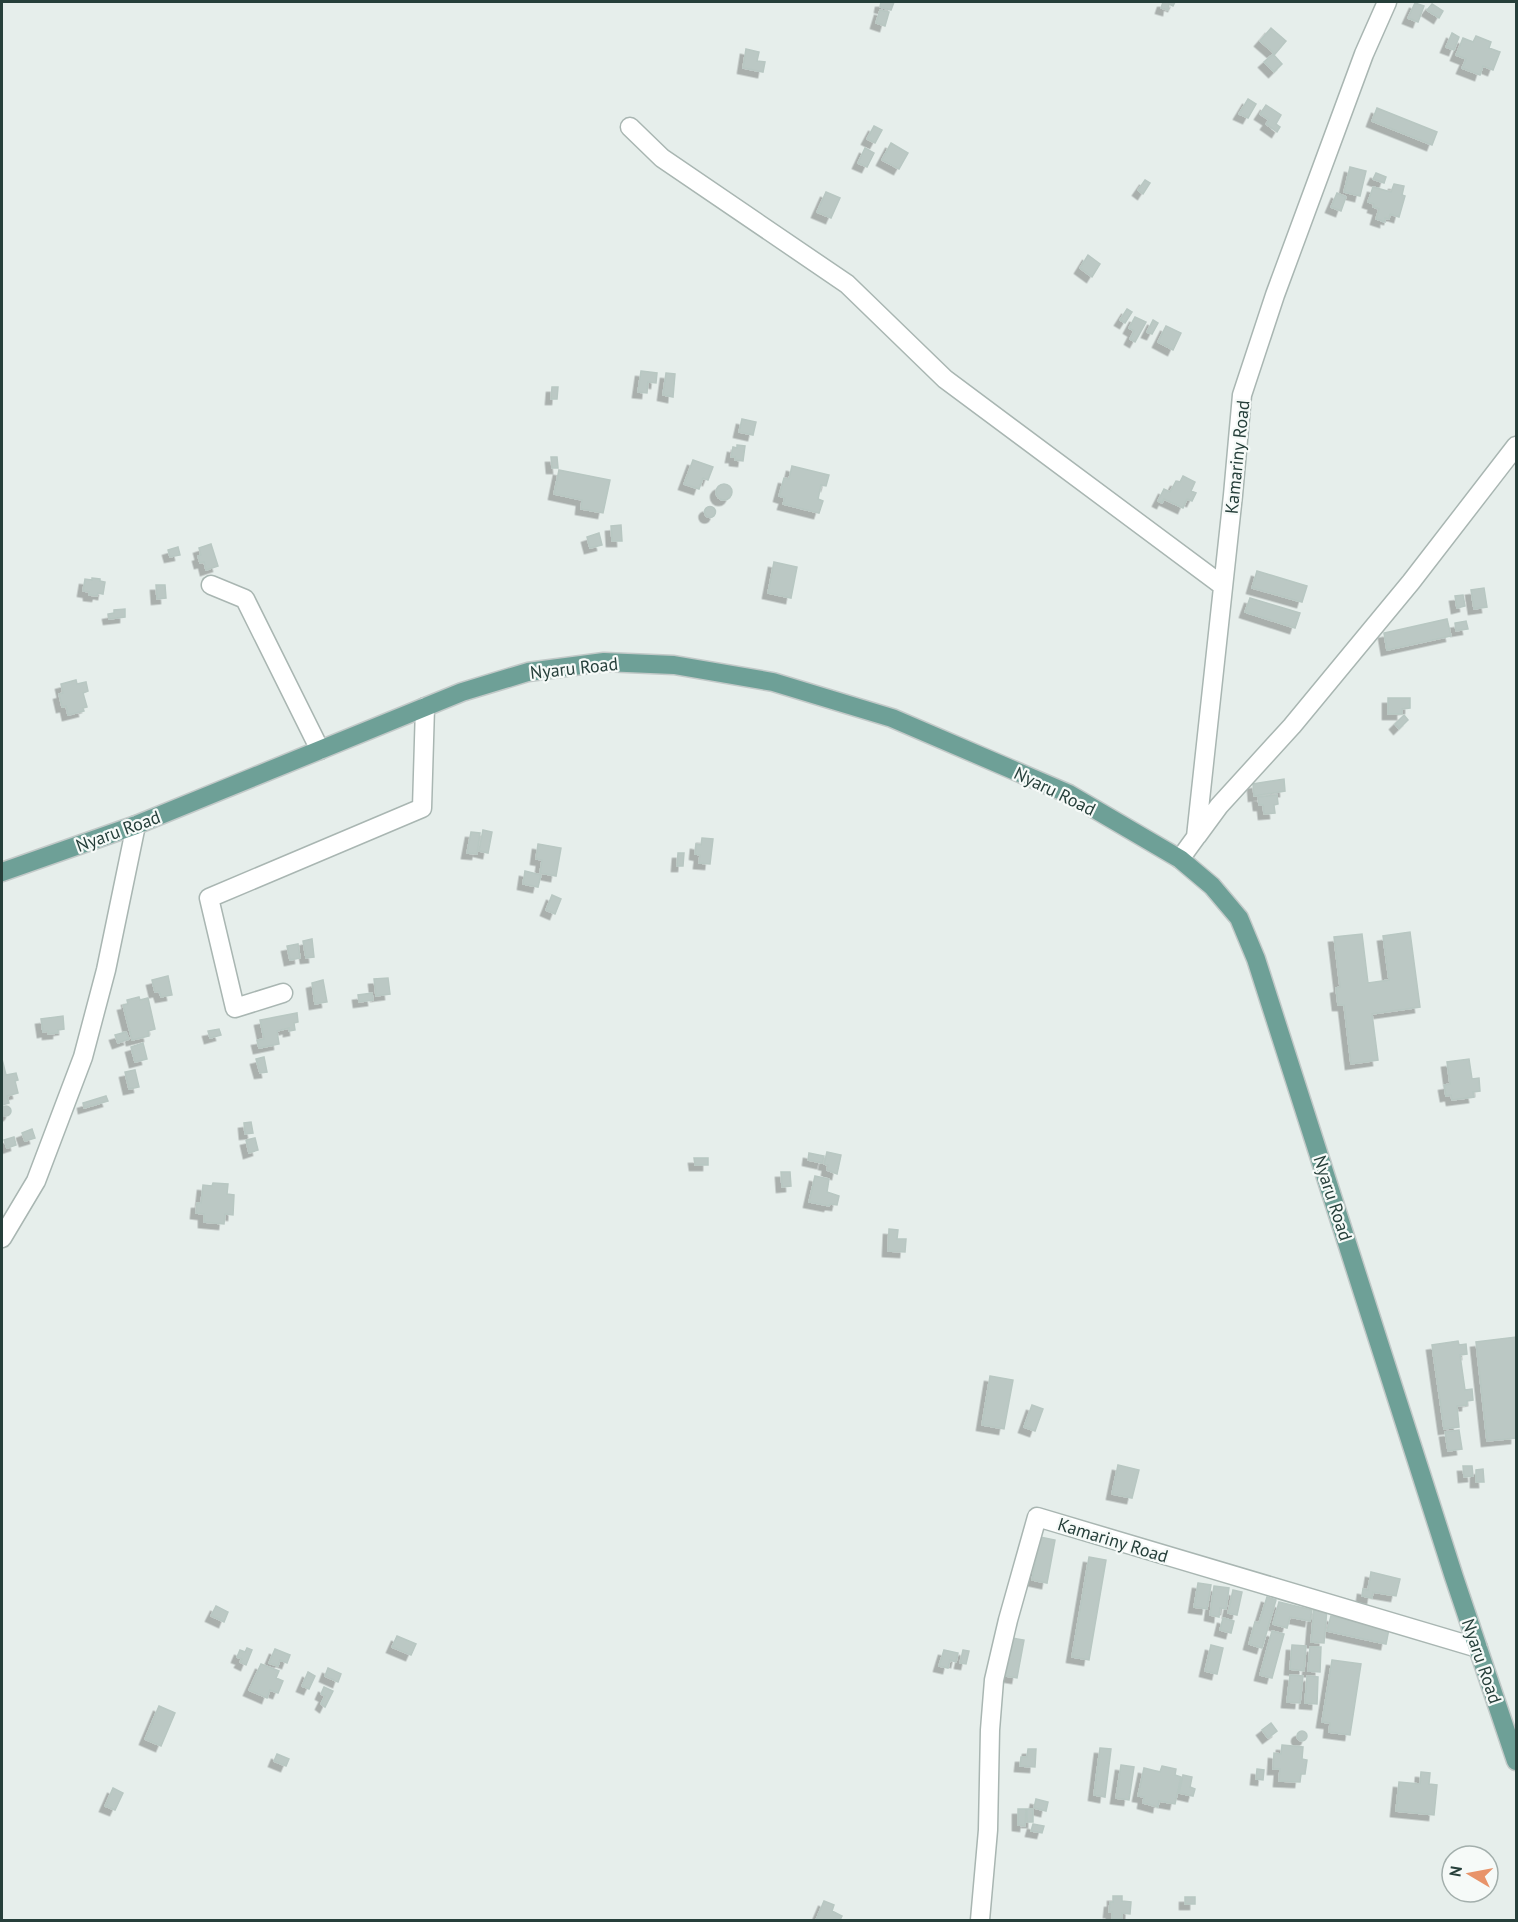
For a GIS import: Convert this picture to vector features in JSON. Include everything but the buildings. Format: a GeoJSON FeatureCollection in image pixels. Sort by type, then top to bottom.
{"type":"FeatureCollection","features":[{"type":"Feature","properties":{"kind":"main road","name":"Nyaru Road"},"geometry":{"type":"LineString","coordinates":[[2,872],[136,825],[462,692],[528,672],[604,662],[674,665],[773,682],[892,718],[1058,789],[1180,859],[1212,886],[1239,918],[1256,959],[1454,1577],[1516,1761]]}},
{"type":"Feature","properties":{"kind":"street","name":"Kamariny Road"},"geometry":{"type":"LineString","coordinates":[[1196,837],[1242,395],[1275,296],[1347,98],[1387,2]]}},
{"type":"Feature","properties":{"kind":"street"},"geometry":{"type":"LineString","coordinates":[[630,127],[662,158],[847,284],[945,380],[1222,586]]}},
{"type":"Feature","properties":{"kind":"street"},"geometry":{"type":"LineString","coordinates":[[1180,859],[1219,806],[1292,726],[1363,641],[1516,446]]}},
{"type":"Feature","properties":{"kind":"street"},"geometry":{"type":"LineString","coordinates":[[211,585],[245,599],[320,750]]}},
{"type":"Feature","properties":{"kind":"street"},"geometry":{"type":"LineString","coordinates":[[283,993],[235,1008],[209,898],[422,808],[425,707]]}},
{"type":"Feature","properties":{"kind":"street"},"geometry":{"type":"LineString","coordinates":[[2,1238],[36,1180],[83,1057],[106,970],[136,825]]}},
{"type":"Feature","properties":{"kind":"street","name":"Kamariny Road"},"geometry":{"type":"LineString","coordinates":[[980,1920],[988,1830],[990,1730],[994,1680],[1037,1517],[1478,1648]]}}]}
